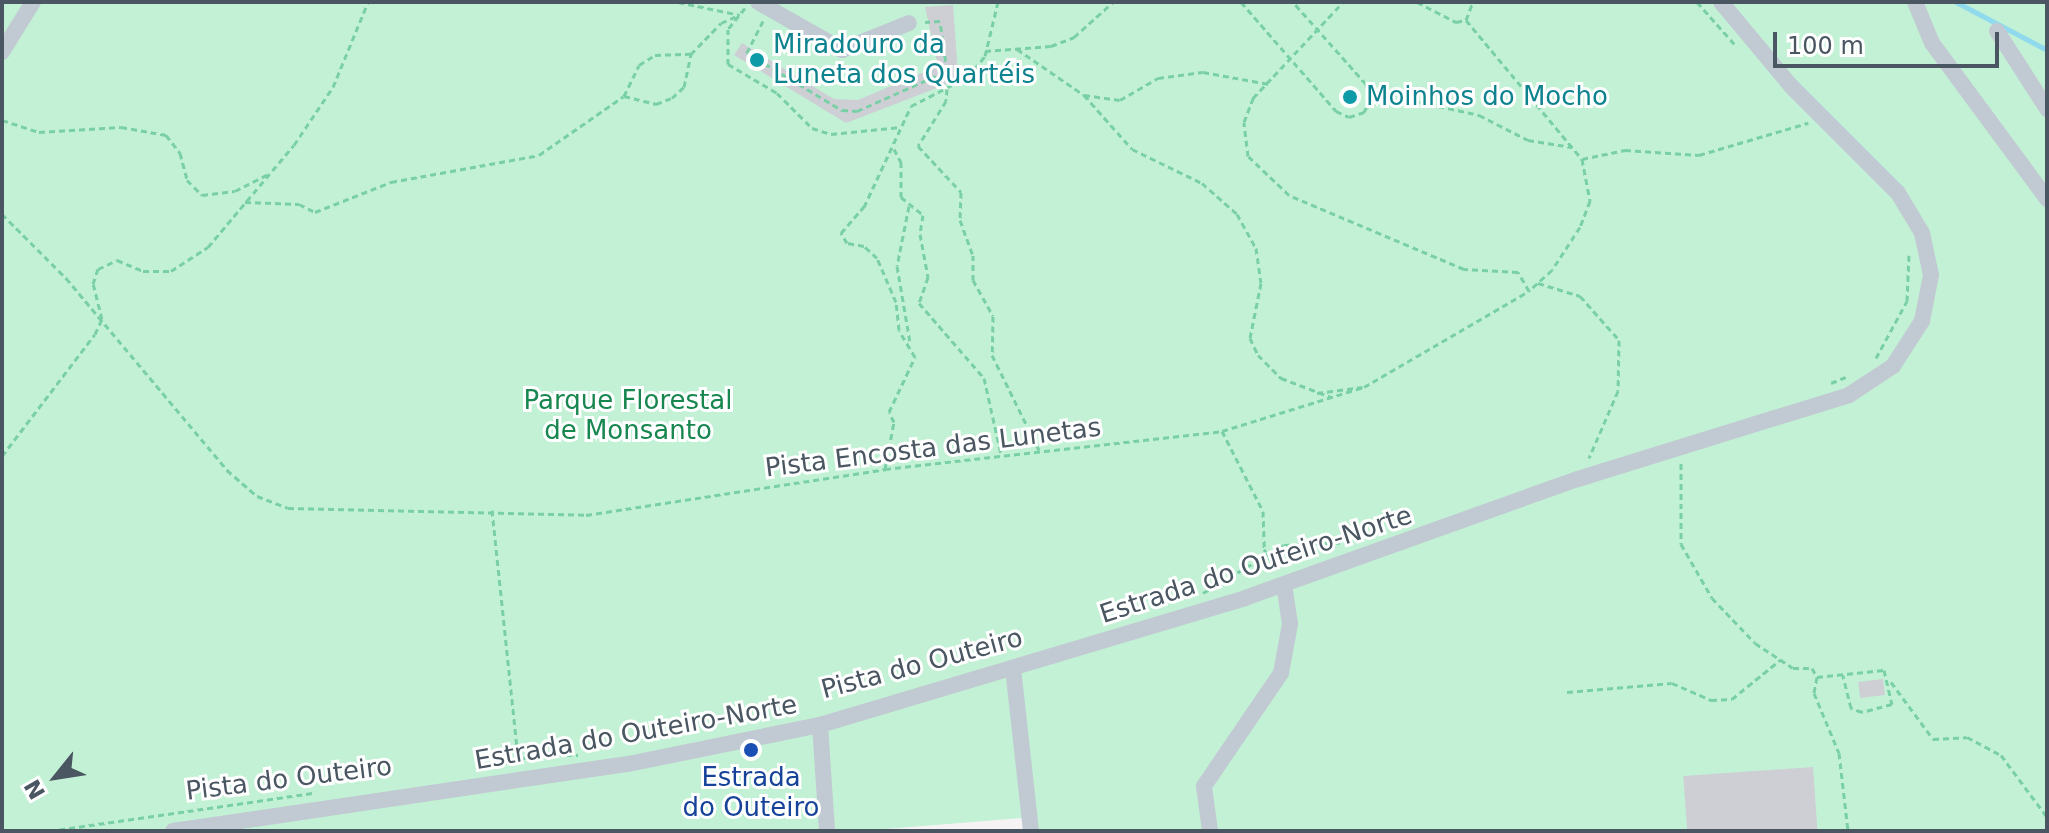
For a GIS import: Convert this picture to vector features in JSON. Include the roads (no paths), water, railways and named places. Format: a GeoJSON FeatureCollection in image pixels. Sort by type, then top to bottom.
{"type":"FeatureCollection","features":[{"type":"Feature","properties":{"kind":"street"},"geometry":{"type":"LineString","coordinates":[[2,52],[33,2]]}},
{"type":"Feature","properties":{"kind":"street","name":"Estrada do Outeiro-Norte"},"geometry":{"type":"LineString","coordinates":[[173,831],[252,824],[628,764],[820,725],[1284,584],[1578,479],[1681,448],[1876,381],[1911,342],[1930,293],[1928,252],[1908,205],[1791,86],[1721,2]]}},
{"type":"Feature","properties":{"kind":"street"},"geometry":{"type":"LineString","coordinates":[[1915,2],[1932,43],[2047,199]]}},
{"type":"Feature","properties":{"kind":"street"},"geometry":{"type":"LineString","coordinates":[[765,5],[842,50],[909,23]]}},
{"type":"Feature","properties":{"kind":"street"},"geometry":{"type":"LineString","coordinates":[[1997,31],[2047,109]]}},
{"type":"Feature","properties":{"kind":"street"},"geometry":{"type":"LineString","coordinates":[[1210,831],[1204,786],[1281,673],[1290,624],[1284,584]]}},
{"type":"Feature","properties":{"kind":"street"},"geometry":{"type":"LineString","coordinates":[[1013,668],[1031,831]]}},
{"type":"Feature","properties":{"kind":"street"},"geometry":{"type":"LineString","coordinates":[[820,725],[827,831]]}},
{"type":"Feature","properties":{"kind":"waterway"},"geometry":{"type":"LineString","coordinates":[[1956,2],[2047,50]]}},
{"type":"Feature","properties":{"kind":"place","name":"Miradouro da Luneta dos Quartéis"},"geometry":{"type":"Point","coordinates":[757,60]}},
{"type":"Feature","properties":{"kind":"place","name":"Moinhos do Mocho"},"geometry":{"type":"Point","coordinates":[1350,97]}},
{"type":"Feature","properties":{"kind":"place","name":"Estrada do Outeiro"},"geometry":{"type":"Point","coordinates":[751,750]}},
{"type":"Feature","properties":{"kind":"park label","name":"Parque Florestal de Monsanto"},"geometry":{"type":"Point","coordinates":[628,416]}}]}
